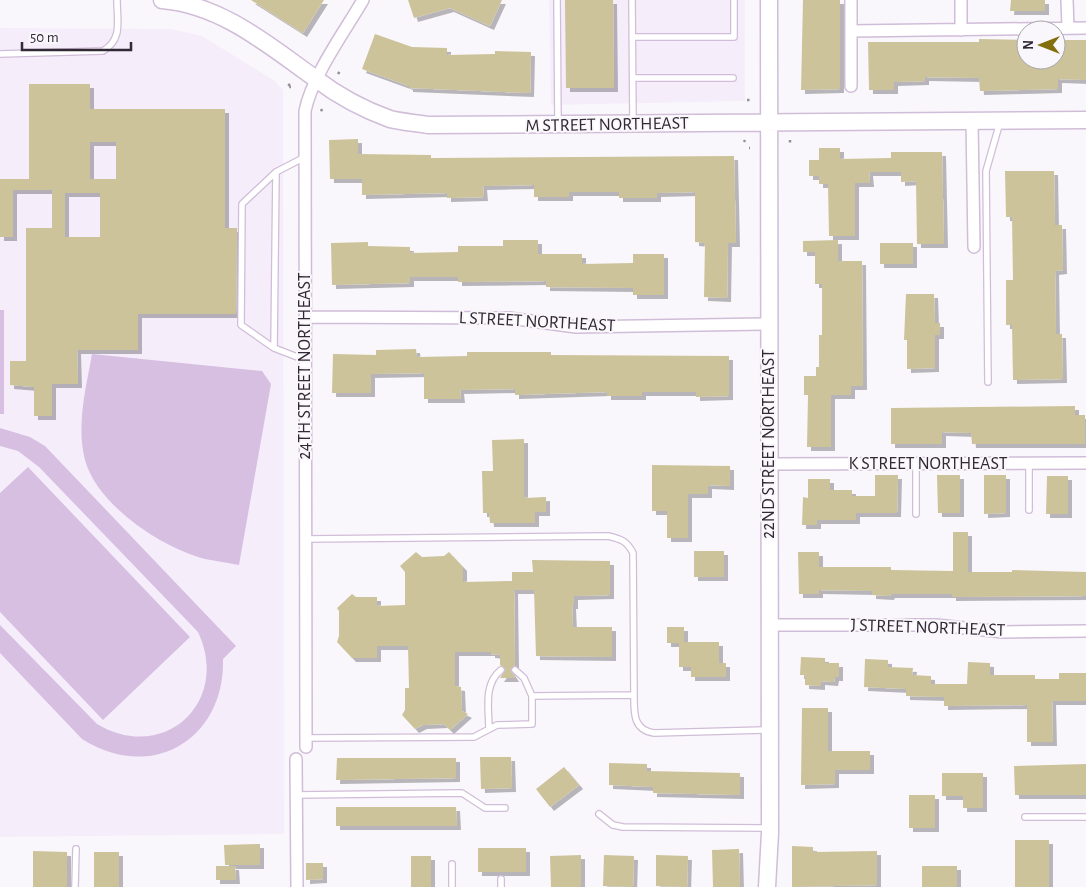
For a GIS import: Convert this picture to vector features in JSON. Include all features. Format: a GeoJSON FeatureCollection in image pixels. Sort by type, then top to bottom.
{"type":"FeatureCollection","features":[{"type":"Feature","properties":{"kind":"street","name":"M STREET NORTHEAST"},"geometry":{"type":"LineString","coordinates":[[162,0],[189,4],[218,14],[241,27],[317,80],[360,106],[391,119],[428,125],[1086,120]]}},
{"type":"Feature","properties":{"kind":"street","name":"24TH STREET NORTHEAST"},"geometry":{"type":"LineString","coordinates":[[306,742],[305,111],[317,80],[363,0]]}},
{"type":"Feature","properties":{"kind":"street","name":"22ND STREET NORTHEAST"},"geometry":{"type":"LineString","coordinates":[[767,887],[770,828],[768,324],[770,0]]}},
{"type":"Feature","properties":{"kind":"street"},"geometry":{"type":"LineString","coordinates":[[851,0],[851,86]]}},
{"type":"Feature","properties":{"kind":"street"},"geometry":{"type":"LineString","coordinates":[[961,0],[961,30]]}},
{"type":"Feature","properties":{"kind":"street"},"geometry":{"type":"LineString","coordinates":[[1067,0],[1068,28]]}},
{"type":"Feature","properties":{"kind":"street"},"geometry":{"type":"LineString","coordinates":[[851,32],[1086,28]]}},
{"type":"Feature","properties":{"kind":"street"},"geometry":{"type":"LineString","coordinates":[[972,121],[974,247]]}},
{"type":"Feature","properties":{"kind":"street","name":"L STREET NORTHEAST"},"geometry":{"type":"LineString","coordinates":[[305,317],[509,318],[576,327],[768,324]]}},
{"type":"Feature","properties":{"kind":"street","name":"K STREET NORTHEAST"},"geometry":{"type":"LineString","coordinates":[[770,464],[1086,463]]}},
{"type":"Feature","properties":{"kind":"street","name":"J STREET NORTHEAST"},"geometry":{"type":"LineString","coordinates":[[770,625],[936,625],[1003,632],[1086,631]]}},
{"type":"Feature","properties":{"kind":"street"},"geometry":{"type":"LineString","coordinates":[[296,759],[296,887]]}},
{"type":"Feature","properties":{"kind":"lane"},"geometry":{"type":"LineString","coordinates":[[0,54],[102,51],[112,46],[116,38],[117,0]]}},
{"type":"Feature","properties":{"kind":"lane"},"geometry":{"type":"LineString","coordinates":[[557,0],[558,125]]}},
{"type":"Feature","properties":{"kind":"lane"},"geometry":{"type":"LineString","coordinates":[[632,0],[633,124]]}},
{"type":"Feature","properties":{"kind":"lane"},"geometry":{"type":"LineString","coordinates":[[632,37],[734,37],[734,0]]}},
{"type":"Feature","properties":{"kind":"lane"},"geometry":{"type":"LineString","coordinates":[[632,78],[733,78]]}},
{"type":"Feature","properties":{"kind":"lane"},"geometry":{"type":"LineString","coordinates":[[988,382],[986,171],[1001,120]]}},
{"type":"Feature","properties":{"kind":"lane"},"geometry":{"type":"LineString","coordinates":[[305,158],[276,172],[242,204],[241,325],[274,348],[305,360]]}},
{"type":"Feature","properties":{"kind":"lane"},"geometry":{"type":"LineString","coordinates":[[274,348],[276,172]]}},
{"type":"Feature","properties":{"kind":"lane"},"geometry":{"type":"LineString","coordinates":[[1029,463],[1029,510]]}},
{"type":"Feature","properties":{"kind":"lane"},"geometry":{"type":"LineString","coordinates":[[916,464],[916,514]]}},
{"type":"Feature","properties":{"kind":"lane"},"geometry":{"type":"LineString","coordinates":[[305,539],[608,536],[621,540],[628,544],[633,553],[634,719],[645,732],[770,730]]}},
{"type":"Feature","properties":{"kind":"lane"},"geometry":{"type":"LineString","coordinates":[[489,729],[488,694],[491,682],[500,670]]}},
{"type":"Feature","properties":{"kind":"lane"},"geometry":{"type":"LineString","coordinates":[[306,742],[474,737],[497,725],[532,724],[532,696],[524,678],[515,670]]}},
{"type":"Feature","properties":{"kind":"lane"},"geometry":{"type":"LineString","coordinates":[[532,696],[634,695]]}},
{"type":"Feature","properties":{"kind":"lane"},"geometry":{"type":"LineString","coordinates":[[296,794],[462,793],[485,808],[505,808]]}},
{"type":"Feature","properties":{"kind":"lane"},"geometry":{"type":"LineString","coordinates":[[599,814],[613,825],[623,827],[770,828]]}},
{"type":"Feature","properties":{"kind":"lane"},"geometry":{"type":"LineString","coordinates":[[1025,817],[1086,817]]}},
{"type":"Feature","properties":{"kind":"lane"},"geometry":{"type":"LineString","coordinates":[[76,848],[76,887]]}},
{"type":"Feature","properties":{"kind":"lane"},"geometry":{"type":"LineString","coordinates":[[452,864],[452,887]]}},
{"type":"Feature","properties":{"kind":"lane"},"geometry":{"type":"LineString","coordinates":[[500,879],[501,887]]}},
{"type":"Feature","properties":{"kind":"shaded area"},"geometry":{"type":"Polygon","coordinates":[[[549,0],[745,0],[745,101],[551,105],[549,0]]]}},
{"type":"Feature","properties":{"kind":"shaded area"},"geometry":{"type":"Polygon","coordinates":[[[0,28],[171,29],[202,36],[275,81],[283,90],[284,834],[0,837],[0,28]]]}},
{"type":"Feature","properties":{"kind":"shaded area"},"geometry":{"type":"Polygon","coordinates":[[[0,310],[4,310],[4,414],[0,414],[0,310]]]}},
{"type":"Feature","properties":{"kind":"shaded area"},"geometry":{"type":"Polygon","coordinates":[[[92,354],[262,371],[271,384],[239,565],[205,559],[151,535],[117,508],[103,493],[92,477],[82,447],[83,407],[92,354]]]}},
{"type":"Feature","properties":{"kind":"shaded area"},"geometry":{"type":"Polygon","coordinates":[[[0,428],[30,437],[45,446],[236,646],[223,659],[220,687],[212,712],[197,732],[179,746],[157,754],[133,756],[108,752],[82,739],[0,653],[0,625],[97,724],[122,734],[146,736],[167,731],[185,719],[198,702],[206,682],[206,658],[198,632],[39,467],[18,451],[0,446],[0,428]]]}},
{"type":"Feature","properties":{"kind":"shaded area"},"geometry":{"type":"Polygon","coordinates":[[[28,467],[190,637],[103,720],[0,612],[0,493],[28,467]]]}},
{"type":"Feature","properties":{"kind":"building"},"geometry":{"type":"Polygon","coordinates":[[[251,0],[324,0],[303,33],[251,0]]]}},
{"type":"Feature","properties":{"kind":"building"},"geometry":{"type":"Polygon","coordinates":[[[408,0],[502,0],[490,26],[450,8],[414,18],[408,0]]]}},
{"type":"Feature","properties":{"kind":"building"},"geometry":{"type":"Polygon","coordinates":[[[565,0],[613,0],[614,88],[566,88],[565,0]]]}},
{"type":"Feature","properties":{"kind":"building"},"geometry":{"type":"Polygon","coordinates":[[[803,0],[840,0],[840,89],[801,90],[803,0]]]}},
{"type":"Feature","properties":{"kind":"building"},"geometry":{"type":"Polygon","coordinates":[[[1011,0],[1045,0],[1045,11],[1010,11],[1011,0]]]}},
{"type":"Feature","properties":{"kind":"building"},"geometry":{"type":"Polygon","coordinates":[[[375,34],[412,47],[447,48],[447,55],[495,54],[495,51],[531,52],[530,93],[409,88],[409,86],[362,69],[375,34]]]}},
{"type":"Feature","properties":{"kind":"building"},"geometry":{"type":"Polygon","coordinates":[[[979,39],[1016,40],[1016,70],[1066,70],[1066,40],[1086,40],[1086,80],[1058,79],[1058,89],[980,91],[979,78],[925,77],[925,81],[894,82],[894,90],[869,90],[868,42],[979,42],[979,39]]]}},
{"type":"Feature","properties":{"kind":"building"},"geometry":{"type":"Polygon","coordinates":[[[29,84],[90,84],[90,109],[225,109],[225,228],[237,228],[236,314],[138,314],[138,350],[77,350],[78,384],[52,384],[52,416],[34,416],[34,387],[10,385],[10,361],[26,361],[26,228],[52,228],[52,190],[13,190],[13,237],[0,237],[0,179],[29,179],[29,84]],[[90,142],[90,179],[116,179],[116,142],[90,142]],[[65,193],[65,237],[100,237],[100,193],[65,193]]]}},
{"type":"Feature","properties":{"kind":"building"},"geometry":{"type":"Polygon","coordinates":[[[358,139],[358,154],[431,155],[431,158],[734,156],[736,243],[728,243],[727,298],[704,297],[705,243],[695,242],[695,192],[657,193],[657,198],[619,198],[619,192],[569,192],[569,197],[534,197],[534,185],[483,186],[484,197],[447,198],[447,193],[362,195],[362,179],[330,179],[329,140],[358,139]]]}},
{"type":"Feature","properties":{"kind":"building"},"geometry":{"type":"Polygon","coordinates":[[[819,148],[840,148],[840,159],[891,158],[891,152],[942,152],[944,244],[917,244],[916,181],[901,182],[901,172],[869,172],[870,183],[855,183],[855,236],[829,236],[828,184],[819,184],[819,176],[809,176],[809,160],[819,160],[819,148]]]}},
{"type":"Feature","properties":{"kind":"building"},"geometry":{"type":"Polygon","coordinates":[[[1005,171],[1054,171],[1055,225],[1062,225],[1063,270],[1055,271],[1056,334],[1062,334],[1063,379],[1013,380],[1012,325],[1006,325],[1006,280],[1013,280],[1012,217],[1006,217],[1005,171]]]}},
{"type":"Feature","properties":{"kind":"building"},"geometry":{"type":"Polygon","coordinates":[[[503,240],[538,240],[538,254],[582,254],[582,264],[633,263],[633,254],[664,254],[664,295],[633,295],[633,288],[546,287],[546,281],[458,282],[458,277],[410,277],[410,283],[332,285],[331,243],[368,242],[368,246],[410,247],[410,253],[458,252],[458,246],[503,246],[503,240]]]}},
{"type":"Feature","properties":{"kind":"building"},"geometry":{"type":"Polygon","coordinates":[[[838,240],[838,261],[862,261],[863,386],[851,386],[851,395],[831,395],[831,447],[807,447],[808,395],[804,395],[804,376],[816,376],[816,367],[819,367],[819,335],[822,335],[822,284],[815,284],[815,252],[803,252],[803,241],[838,240]]]}},
{"type":"Feature","properties":{"kind":"building"},"geometry":{"type":"Polygon","coordinates":[[[880,243],[913,243],[913,264],[880,264],[880,243]]]}},
{"type":"Feature","properties":{"kind":"building"},"geometry":{"type":"Polygon","coordinates":[[[906,294],[934,294],[935,323],[940,323],[940,335],[935,335],[935,368],[907,369],[907,340],[904,340],[906,294]]]}},
{"type":"Feature","properties":{"kind":"building"},"geometry":{"type":"Polygon","coordinates":[[[416,349],[417,357],[467,356],[467,352],[551,352],[551,355],[729,356],[729,396],[696,397],[696,392],[642,392],[642,396],[607,396],[607,392],[515,395],[515,389],[460,390],[461,399],[424,399],[424,373],[371,374],[371,393],[332,393],[333,354],[376,355],[376,350],[416,349]]]}},
{"type":"Feature","properties":{"kind":"building"},"geometry":{"type":"Polygon","coordinates":[[[1075,406],[1075,415],[1085,415],[1085,444],[972,444],[971,433],[942,432],[942,444],[891,444],[891,408],[1075,406]]]}},
{"type":"Feature","properties":{"kind":"building"},"geometry":{"type":"Polygon","coordinates":[[[524,439],[524,498],[546,497],[546,512],[535,512],[535,523],[490,523],[489,513],[483,513],[482,471],[493,471],[492,440],[524,439]]]}},
{"type":"Feature","properties":{"kind":"building"},"geometry":{"type":"Polygon","coordinates":[[[652,465],[730,466],[730,486],[708,485],[708,494],[688,494],[688,538],[667,538],[667,511],[652,511],[652,465]]]}},
{"type":"Feature","properties":{"kind":"building"},"geometry":{"type":"Polygon","coordinates":[[[875,475],[898,475],[897,513],[856,513],[856,520],[817,520],[817,525],[802,525],[803,497],[808,498],[808,479],[830,479],[830,490],[852,490],[852,496],[875,496],[875,475]]]}},
{"type":"Feature","properties":{"kind":"building"},"geometry":{"type":"Polygon","coordinates":[[[937,475],[960,475],[960,513],[938,513],[937,475]]]}},
{"type":"Feature","properties":{"kind":"building"},"geometry":{"type":"Polygon","coordinates":[[[984,475],[1006,475],[1006,513],[984,514],[984,475]]]}},
{"type":"Feature","properties":{"kind":"building"},"geometry":{"type":"Polygon","coordinates":[[[1047,476],[1068,476],[1068,514],[1046,514],[1047,476]]]}},
{"type":"Feature","properties":{"kind":"building"},"geometry":{"type":"Polygon","coordinates":[[[953,532],[968,532],[968,572],[1012,572],[1012,570],[1086,572],[1086,596],[952,597],[952,594],[891,594],[890,596],[872,595],[872,591],[819,590],[819,594],[799,594],[798,552],[819,552],[819,567],[891,567],[891,570],[953,571],[953,532]]]}},
{"type":"Feature","properties":{"kind":"building"},"geometry":{"type":"Polygon","coordinates":[[[694,551],[724,551],[724,577],[694,577],[694,551]]]}},
{"type":"Feature","properties":{"kind":"building"},"geometry":{"type":"Polygon","coordinates":[[[416,552],[422,557],[444,556],[449,552],[463,567],[463,582],[512,581],[512,572],[533,572],[532,560],[610,561],[610,595],[574,596],[574,605],[572,605],[573,627],[612,627],[612,657],[536,656],[534,590],[514,590],[515,665],[510,670],[515,678],[500,678],[506,669],[500,665],[500,655],[491,654],[491,652],[455,652],[455,686],[461,687],[462,711],[468,714],[450,730],[444,724],[423,725],[415,729],[402,715],[405,710],[405,688],[409,688],[408,646],[377,646],[377,658],[352,658],[337,642],[339,636],[339,611],[337,608],[352,594],[356,597],[377,597],[377,606],[405,605],[405,572],[400,566],[416,552]]]}},
{"type":"Feature","properties":{"kind":"building"},"geometry":{"type":"Polygon","coordinates":[[[667,627],[684,627],[684,642],[719,642],[719,663],[726,663],[726,677],[691,677],[691,667],[679,667],[679,643],[667,643],[667,627]]]}},
{"type":"Feature","properties":{"kind":"building"},"geometry":{"type":"Polygon","coordinates":[[[801,657],[825,658],[825,663],[839,663],[839,677],[835,677],[834,682],[821,681],[821,686],[805,685],[805,675],[800,675],[801,657]]]}},
{"type":"Feature","properties":{"kind":"building"},"geometry":{"type":"Polygon","coordinates":[[[865,659],[888,660],[888,667],[913,668],[912,675],[931,676],[931,684],[967,684],[968,662],[990,663],[990,675],[1035,675],[1035,679],[1059,679],[1059,673],[1086,673],[1086,701],[1052,701],[1053,742],[1027,742],[1027,705],[944,706],[944,697],[906,696],[906,689],[864,687],[865,659]]]}},
{"type":"Feature","properties":{"kind":"building"},"geometry":{"type":"Polygon","coordinates":[[[802,708],[828,708],[828,751],[870,751],[870,770],[835,770],[835,784],[801,785],[802,708]]]}},
{"type":"Feature","properties":{"kind":"building"},"geometry":{"type":"Polygon","coordinates":[[[480,757],[511,757],[512,788],[481,789],[480,757]]]}},
{"type":"Feature","properties":{"kind":"building"},"geometry":{"type":"Polygon","coordinates":[[[337,758],[456,758],[456,778],[336,780],[337,758]]]}},
{"type":"Feature","properties":{"kind":"building"},"geometry":{"type":"Polygon","coordinates":[[[609,763],[647,764],[647,771],[740,773],[740,795],[653,793],[653,787],[609,785],[609,763]]]}},
{"type":"Feature","properties":{"kind":"building"},"geometry":{"type":"Polygon","coordinates":[[[1086,764],[1086,795],[1015,795],[1014,766],[1086,764]]]}},
{"type":"Feature","properties":{"kind":"building"},"geometry":{"type":"Polygon","coordinates":[[[564,767],[579,785],[550,807],[536,789],[564,767]]]}},
{"type":"Feature","properties":{"kind":"building"},"geometry":{"type":"Polygon","coordinates":[[[942,773],[983,773],[983,808],[963,808],[963,796],[942,796],[942,773]]]}},
{"type":"Feature","properties":{"kind":"building"},"geometry":{"type":"Polygon","coordinates":[[[909,795],[935,795],[935,828],[909,828],[909,795]]]}},
{"type":"Feature","properties":{"kind":"building"},"geometry":{"type":"Polygon","coordinates":[[[336,807],[456,807],[457,826],[336,826],[336,807]]]}},
{"type":"Feature","properties":{"kind":"building"},"geometry":{"type":"Polygon","coordinates":[[[1015,840],[1049,840],[1049,887],[1015,887],[1015,840]]]}},
{"type":"Feature","properties":{"kind":"building"},"geometry":{"type":"Polygon","coordinates":[[[260,844],[260,865],[225,865],[224,845],[260,844]]]}},
{"type":"Feature","properties":{"kind":"building"},"geometry":{"type":"Polygon","coordinates":[[[792,846],[813,847],[813,852],[877,851],[877,885],[792,887],[792,846]]]}},
{"type":"Feature","properties":{"kind":"building"},"geometry":{"type":"Polygon","coordinates":[[[478,848],[526,848],[526,872],[478,872],[478,848]]]}},
{"type":"Feature","properties":{"kind":"building"},"geometry":{"type":"Polygon","coordinates":[[[739,849],[740,887],[713,887],[712,850],[739,849]]]}},
{"type":"Feature","properties":{"kind":"building"},"geometry":{"type":"Polygon","coordinates":[[[33,851],[67,852],[67,887],[33,887],[33,851]]]}},
{"type":"Feature","properties":{"kind":"building"},"geometry":{"type":"Polygon","coordinates":[[[94,852],[119,852],[119,887],[94,887],[94,852]]]}},
{"type":"Feature","properties":{"kind":"building"},"geometry":{"type":"Polygon","coordinates":[[[581,855],[581,887],[551,887],[550,856],[581,855]]]}},
{"type":"Feature","properties":{"kind":"building"},"geometry":{"type":"Polygon","coordinates":[[[604,855],[634,856],[633,887],[603,886],[604,855]]]}},
{"type":"Feature","properties":{"kind":"building"},"geometry":{"type":"Polygon","coordinates":[[[656,855],[688,856],[687,887],[656,886],[656,855]]]}},
{"type":"Feature","properties":{"kind":"building"},"geometry":{"type":"Polygon","coordinates":[[[411,856],[431,856],[431,887],[411,887],[411,856]]]}},
{"type":"Feature","properties":{"kind":"building"},"geometry":{"type":"Polygon","coordinates":[[[306,863],[323,863],[323,879],[306,880],[306,863]]]}},
{"type":"Feature","properties":{"kind":"building"},"geometry":{"type":"Polygon","coordinates":[[[216,866],[235,866],[236,880],[216,880],[216,866]]]}},
{"type":"Feature","properties":{"kind":"building"},"geometry":{"type":"Polygon","coordinates":[[[922,866],[957,866],[957,887],[922,887],[922,866]]]}}]}
